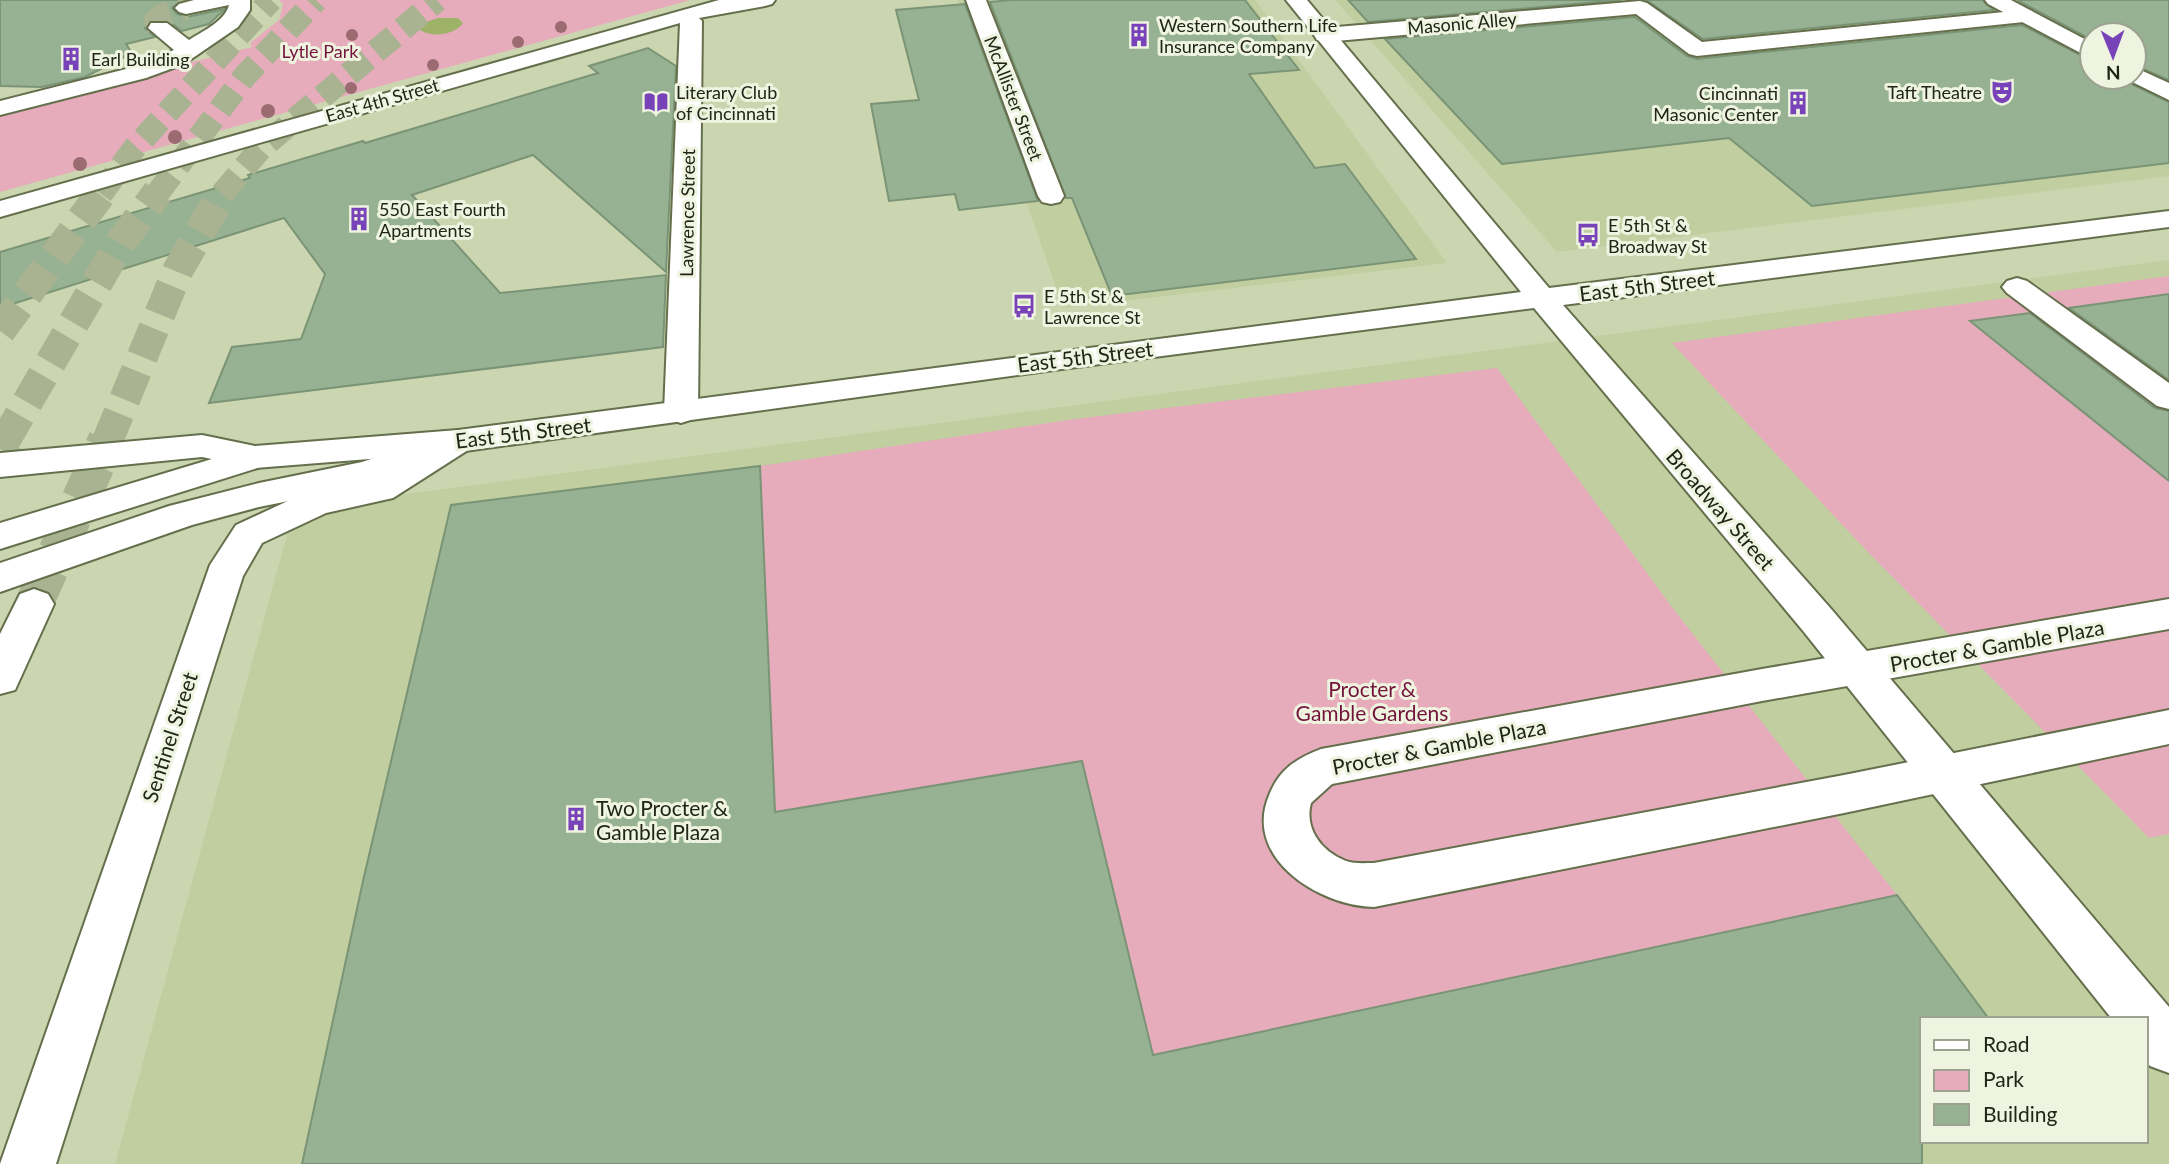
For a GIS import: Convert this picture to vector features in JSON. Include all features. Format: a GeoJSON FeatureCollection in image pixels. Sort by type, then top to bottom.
{"type":"FeatureCollection","features":[{"type":"Feature","properties":{"kind":"main road"},"geometry":{"type":"LineString","coordinates":[[186,8],[224,0]]}},
{"type":"Feature","properties":{"kind":"main road"},"geometry":{"type":"LineString","coordinates":[[0,108],[138,73],[190,51],[230,22],[239,10],[240,0]]}},
{"type":"Feature","properties":{"kind":"main road","name":"McAllister Street"},"geometry":{"type":"LineString","coordinates":[[976,0],[1051,196]]}},
{"type":"Feature","properties":{"kind":"main road","name":"Broadway Street"},"geometry":{"type":"LineString","coordinates":[[1296,0],[1542,299],[1858,670],[2144,1017]]}},
{"type":"Feature","properties":{"kind":"main road"},"geometry":{"type":"LineString","coordinates":[[1995,0],[2078,45]]}},
{"type":"Feature","properties":{"kind":"main road","name":"East 4th Street"},"geometry":{"type":"LineString","coordinates":[[0,209],[685,15],[751,1]]}},
{"type":"Feature","properties":{"kind":"main road","name":"Masonic Alley"},"geometry":{"type":"LineString","coordinates":[[1325,35],[1640,7],[1697,49],[2024,16]]}},
{"type":"Feature","properties":{"kind":"main road","name":"Lawrence Street"},"geometry":{"type":"LineString","coordinates":[[681,412],[691,21],[685,15]]}},
{"type":"Feature","properties":{"kind":"main road"},"geometry":{"type":"LineString","coordinates":[[159,28],[190,51]]}},
{"type":"Feature","properties":{"kind":"main road"},"geometry":{"type":"LineString","coordinates":[[2148,82],[2169,93]]}},
{"type":"Feature","properties":{"kind":"main road"},"geometry":{"type":"LineString","coordinates":[[0,222],[53,193]]}},
{"type":"Feature","properties":{"kind":"main road","name":"East 5th Street"},"geometry":{"type":"LineString","coordinates":[[0,465],[202,446],[255,457],[458,441],[1054,360],[2169,219]]}},
{"type":"Feature","properties":{"kind":"main road"},"geometry":{"type":"LineString","coordinates":[[2017,287],[2169,400]]}},
{"type":"Feature","properties":{"kind":"main road"},"geometry":{"type":"LineString","coordinates":[[0,578],[182,515],[258,495],[368,473],[458,441]]}},
{"type":"Feature","properties":{"kind":"main road","name":"Sentinel Street"},"geometry":{"type":"LineString","coordinates":[[28,1164],[224,575],[249,534],[316,503],[380,489],[458,441]]}},
{"type":"Feature","properties":{"kind":"main road"},"geometry":{"type":"LineString","coordinates":[[0,536],[255,457]]}},
{"type":"Feature","properties":{"kind":"main road"},"geometry":{"type":"LineString","coordinates":[[0,678],[34,604]]}},
{"type":"Feature","properties":{"kind":"main road","name":"Procter & Gamble Plaza"},"geometry":{"type":"LineString","coordinates":[[2169,614],[1735,690],[1321,768],[1304,777],[1291,791],[1285,807],[1286,827],[1294,846],[1308,863],[1328,876],[1351,884],[1374,885],[2169,727]]}},
{"type":"Feature","properties":{"kind":"main road","name":"Broadway Street"},"geometry":{"type":"LineString","coordinates":[[2148,1021],[2169,1047]]}},
{"type":"Feature","properties":{"kind":"shaded area"},"geometry":{"type":"Polygon","coordinates":[[[957,0],[1255,0],[1447,263],[1063,308],[957,0]]]}},
{"type":"Feature","properties":{"kind":"shaded area"},"geometry":{"type":"Polygon","coordinates":[[[1335,0],[1963,0],[2078,63],[2078,91],[2122,91],[2169,113],[2169,176],[1557,252],[1335,0]]]}},
{"type":"Feature","properties":{"kind":"shaded area"},"geometry":{"type":"Polygon","coordinates":[[[438,18],[458,18],[463,23],[455,30],[443,34],[420,30],[426,22],[438,18]]]}},
{"type":"Feature","properties":{"kind":"shaded area"},"geometry":{"type":"Polygon","coordinates":[[[2169,260],[2169,1164],[115,1164],[294,509],[2169,260]]]}},
{"type":"Feature","properties":{"kind":"green space","name":"Lytle Park"},"geometry":{"type":"Polygon","coordinates":[[[279,0],[690,0],[0,192],[0,110],[252,47],[250,43],[279,20],[283,4],[279,0]]]}},
{"type":"Feature","properties":{"kind":"green space"},"geometry":{"type":"Polygon","coordinates":[[[2169,276],[2169,834],[2149,838],[1866,550],[1672,343],[2169,276]]]}},
{"type":"Feature","properties":{"kind":"green space","name":"Procter & Gamble Gardens"},"geometry":{"type":"Polygon","coordinates":[[[1497,368],[1671,606],[1897,895],[1130,1060],[1140,999],[1082,762],[776,836],[760,466],[1075,419],[1497,368]]]}},
{"type":"Feature","properties":{"kind":"building"},"geometry":{"type":"Polygon","coordinates":[[[0,0],[184,0],[172,8],[177,14],[187,17],[225,9],[209,24],[182,31],[167,20],[151,20],[145,28],[155,37],[126,44],[132,53],[85,77],[42,87],[0,86],[0,0]]]}},
{"type":"Feature","properties":{"kind":"building"},"geometry":{"type":"Polygon","coordinates":[[[1245,0],[1299,70],[1249,74],[1315,168],[1345,164],[1416,259],[1112,296],[1072,198],[1066,198],[990,2],[1245,0]]]}},
{"type":"Feature","properties":{"kind":"building"},"geometry":{"type":"Polygon","coordinates":[[[1348,0],[1621,0],[1368,22],[1348,0]]]}},
{"type":"Feature","properties":{"kind":"building"},"geometry":{"type":"Polygon","coordinates":[[[1646,0],[1982,0],[1994,10],[1703,39],[1646,0]]]}},
{"type":"Feature","properties":{"kind":"building"},"geometry":{"type":"Polygon","coordinates":[[[2017,0],[2169,0],[2169,80],[2148,71],[2148,21],[2078,21],[2078,33],[2017,0]]]}},
{"type":"Feature","properties":{"kind":"building"},"geometry":{"type":"Polygon","coordinates":[[[965,4],[1038,201],[959,210],[955,194],[889,201],[871,104],[919,100],[896,10],[965,4]]]}},
{"type":"Feature","properties":{"kind":"building"},"geometry":{"type":"Polygon","coordinates":[[[1635,17],[1687,56],[1697,59],[2022,25],[2078,54],[2078,91],[2146,91],[2169,102],[2169,163],[1812,206],[1729,138],[1502,164],[1385,39],[1635,17]]]}},
{"type":"Feature","properties":{"kind":"building"},"geometry":{"type":"Polygon","coordinates":[[[648,48],[676,66],[666,272],[533,155],[412,195],[500,293],[666,275],[663,347],[209,403],[232,347],[301,339],[325,274],[284,218],[0,308],[0,252],[250,178],[248,175],[598,73],[589,66],[648,48]]]}},
{"type":"Feature","properties":{"kind":"building"},"geometry":{"type":"Polygon","coordinates":[[[2169,294],[2169,380],[2069,308],[2169,294]]]}},
{"type":"Feature","properties":{"kind":"building"},"geometry":{"type":"Polygon","coordinates":[[[2030,313],[2155,408],[2169,411],[2169,481],[1970,321],[2030,313]]]}},
{"type":"Feature","properties":{"kind":"building","name":"Two Procter & Gamble Plaza"},"geometry":{"type":"Polygon","coordinates":[[[760,466],[775,812],[1082,761],[1153,1055],[1897,895],[1988,1017],[1920,1017],[1922,1164],[302,1164],[363,881],[451,505],[760,466]]]}},
{"type":"Feature","properties":{"kind":"tunnel"},"geometry":{"type":"LineString","coordinates":[[101,194],[133,150],[271,0]]}},
{"type":"Feature","properties":{"kind":"tunnel"},"geometry":{"type":"LineString","coordinates":[[157,194],[245,76],[316,0]]}},
{"type":"Feature","properties":{"kind":"tunnel"},"geometry":{"type":"LineString","coordinates":[[222,194],[260,149],[437,0]]}},
{"type":"Feature","properties":{"kind":"tunnel"},"geometry":{"type":"LineString","coordinates":[[159,28],[156,21],[163,15],[186,8]]}},
{"type":"Feature","properties":{"kind":"tunnel"},"geometry":{"type":"LineString","coordinates":[[0,331],[102,192]]}},
{"type":"Feature","properties":{"kind":"tunnel"},"geometry":{"type":"LineString","coordinates":[[4,442],[121,242],[158,192]]}},
{"type":"Feature","properties":{"kind":"tunnel"},"geometry":{"type":"LineString","coordinates":[[107,442],[178,270],[223,192]]}},
{"type":"Feature","properties":{"kind":"tunnel"},"geometry":{"type":"LineString","coordinates":[[0,449],[5,440]]}},
{"type":"Feature","properties":{"kind":"tunnel"},"geometry":{"type":"LineString","coordinates":[[34,604],[107,440]]}},
{"type":"Feature","properties":{"kind":"place","name":"Western Southern Life Insurance Company"},"geometry":{"type":"Point","coordinates":[1139,35]}},
{"type":"Feature","properties":{"kind":"place","name":"Earl Building"},"geometry":{"type":"Point","coordinates":[71,59]}},
{"type":"Feature","properties":{"kind":"place","name":"Taft Theatre"},"geometry":{"type":"Point","coordinates":[2002,92]}},
{"type":"Feature","properties":{"kind":"place","name":"Literary Club of Cincinnati"},"geometry":{"type":"Point","coordinates":[656,102]}},
{"type":"Feature","properties":{"kind":"place","name":"Cincinnati Masonic Center"},"geometry":{"type":"Point","coordinates":[1798,103]}},
{"type":"Feature","properties":{"kind":"place","name":"550 East Fourth Apartments"},"geometry":{"type":"Point","coordinates":[359,219]}},
{"type":"Feature","properties":{"kind":"place","name":"E 5th St & Broadway St"},"geometry":{"type":"Point","coordinates":[1588,235]}},
{"type":"Feature","properties":{"kind":"place","name":"E 5th St & Lawrence St"},"geometry":{"type":"Point","coordinates":[1024,306]}},
{"type":"Feature","properties":{"kind":"place","name":"Two Procter & Gamble Plaza"},"geometry":{"type":"Point","coordinates":[576,819]}}]}
